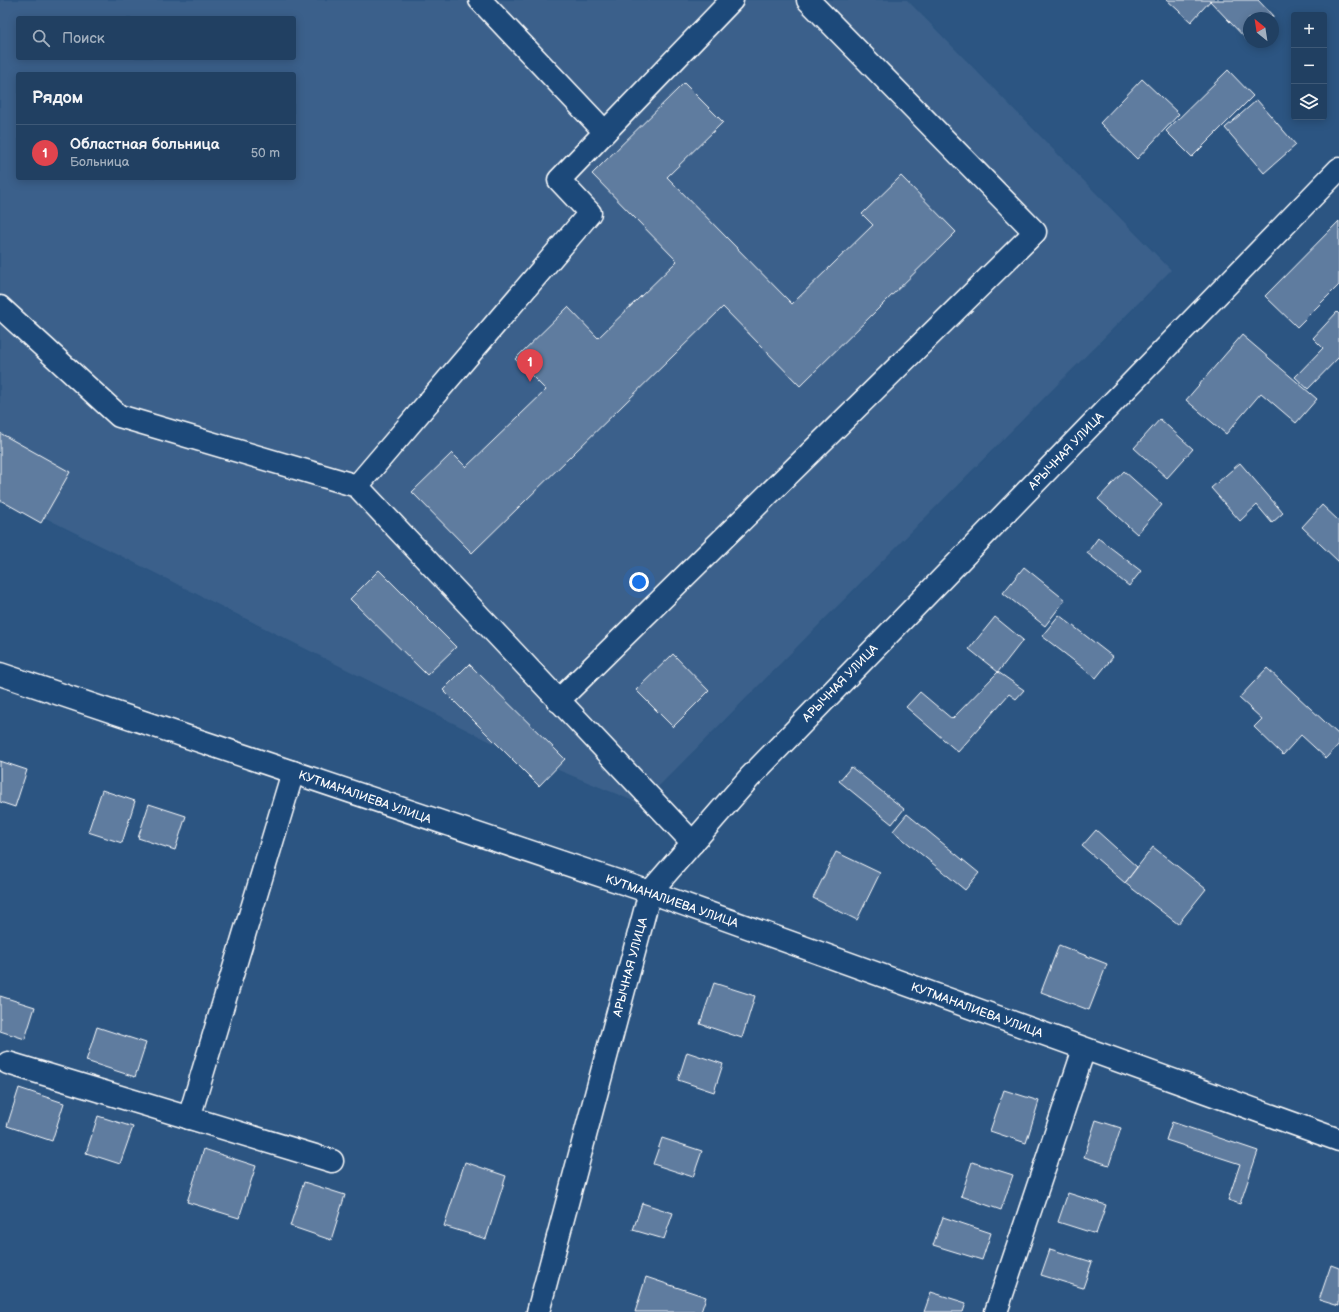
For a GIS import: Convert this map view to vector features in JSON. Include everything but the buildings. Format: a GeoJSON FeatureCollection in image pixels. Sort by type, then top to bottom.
{"type":"FeatureCollection","features":[{"type":"Feature","properties":{"kind":"street"},"geometry":{"type":"LineString","coordinates":[[480,0],[605,132]]}},
{"type":"Feature","properties":{"kind":"street"},"geometry":{"type":"LineString","coordinates":[[357,486],[590,213],[559,180],[732,0]]}},
{"type":"Feature","properties":{"kind":"street"},"geometry":{"type":"LineString","coordinates":[[558,701],[1035,232],[808,0]]}},
{"type":"Feature","properties":{"kind":"street","name":"АРЫЧНАЯ УЛИЦА"},"geometry":{"type":"LineString","coordinates":[[538,1312],[650,892],[750,777],[1339,169]]}},
{"type":"Feature","properties":{"kind":"street"},"geometry":{"type":"LineString","coordinates":[[0,307],[119,416],[357,486],[693,843]]}},
{"type":"Feature","properties":{"kind":"street","name":"КУТМАНАЛИЕВА УЛИЦА"},"geometry":{"type":"LineString","coordinates":[[0,674],[650,892],[1339,1140]]}},
{"type":"Feature","properties":{"kind":"street"},"geometry":{"type":"LineString","coordinates":[[189,1118],[293,772]]}},
{"type":"Feature","properties":{"kind":"street"},"geometry":{"type":"LineString","coordinates":[[996,1312],[1084,1049]]}},
{"type":"Feature","properties":{"kind":"street"},"geometry":{"type":"LineString","coordinates":[[8,1063],[332,1161]]}},
{"type":"Feature","properties":{"kind":"shaded area"},"geometry":{"type":"Polygon","coordinates":[[[0,0],[907,0],[1171,270],[641,804],[495,744],[0,495],[0,0]]]}},
{"type":"Feature","properties":{"kind":"place","name":"Областная больница"},"geometry":{"type":"Point","coordinates":[530,382]}}]}
